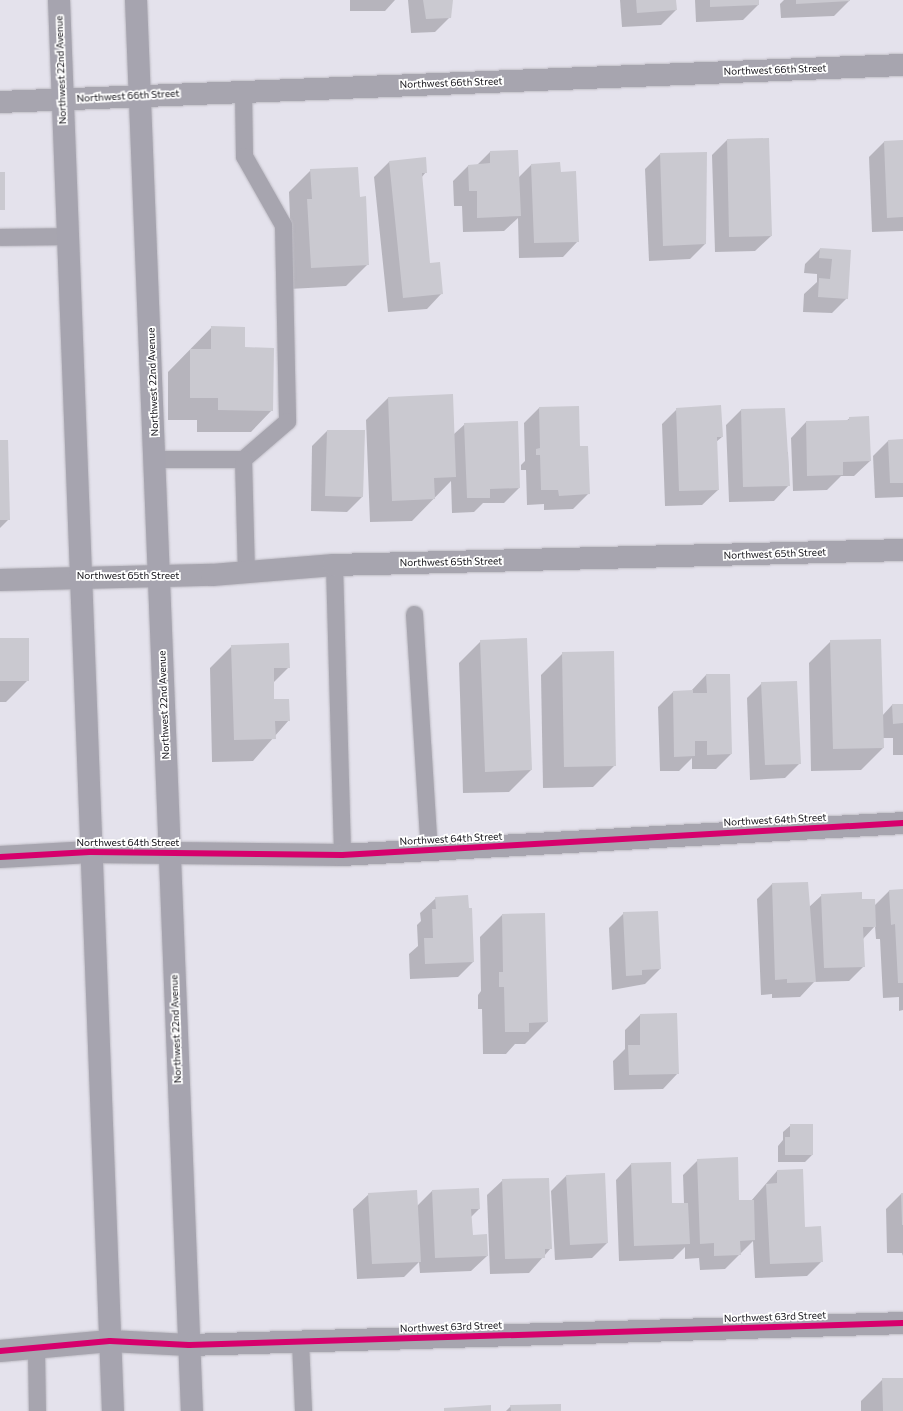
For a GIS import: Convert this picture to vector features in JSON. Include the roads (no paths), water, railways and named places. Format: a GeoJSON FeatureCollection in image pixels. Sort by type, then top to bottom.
{"type":"FeatureCollection","features":[{"type":"Feature","properties":{"kind":"main road","name":"Northwest 22nd Avenue"},"geometry":{"type":"LineString","coordinates":[[58,0],[81,576],[90,852],[113,1411]]}},
{"type":"Feature","properties":{"kind":"main road","name":"Northwest 22nd Avenue"},"geometry":{"type":"LineString","coordinates":[[136,0],[156,458],[192,1411]]}},
{"type":"Feature","properties":{"kind":"street","name":"Northwest 66th Street"},"geometry":{"type":"LineString","coordinates":[[0,102],[140,95],[903,65]]}},
{"type":"Feature","properties":{"kind":"street","name":"Northwest 65th Street"},"geometry":{"type":"LineString","coordinates":[[0,580],[81,576],[160,577],[246,573],[334,565],[903,550]]}},
{"type":"Feature","properties":{"kind":"street","name":"Northwest 64th Street"},"geometry":{"type":"LineString","coordinates":[[0,857],[90,852],[342,855],[903,823]]}},
{"type":"Feature","properties":{"kind":"street","name":"Northwest 63rd Street"},"geometry":{"type":"LineString","coordinates":[[0,1351],[36,1350],[74,1343],[110,1342],[189,1345],[903,1323]]}},
{"type":"Feature","properties":{"kind":"lane"},"geometry":{"type":"LineString","coordinates":[[156,458],[243,458],[287,421],[283,225],[244,156],[243,92]]}},
{"type":"Feature","properties":{"kind":"lane"},"geometry":{"type":"LineString","coordinates":[[0,237],[68,236]]}},
{"type":"Feature","properties":{"kind":"lane"},"geometry":{"type":"LineString","coordinates":[[243,458],[246,573]]}},
{"type":"Feature","properties":{"kind":"lane"},"geometry":{"type":"LineString","coordinates":[[334,565],[342,855]]}},
{"type":"Feature","properties":{"kind":"lane"},"geometry":{"type":"LineString","coordinates":[[414,614],[429,850]]}},
{"type":"Feature","properties":{"kind":"lane"},"geometry":{"type":"LineString","coordinates":[[300,1341],[303,1411]]}},
{"type":"Feature","properties":{"kind":"lane"},"geometry":{"type":"LineString","coordinates":[[36,1350],[38,1411]]}}]}
